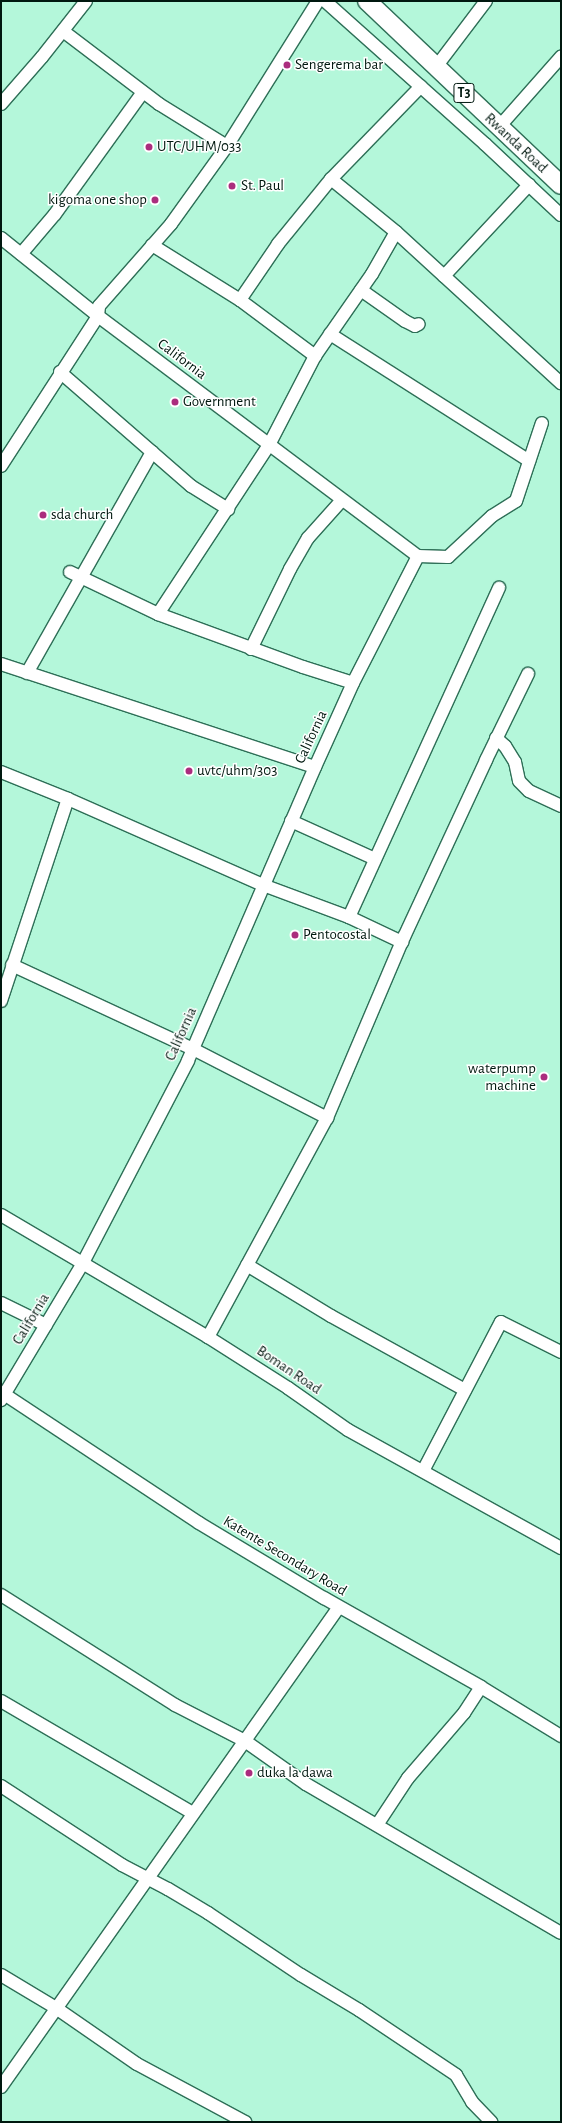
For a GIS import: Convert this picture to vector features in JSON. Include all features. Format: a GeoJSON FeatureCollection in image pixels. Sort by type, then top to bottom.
{"type":"FeatureCollection","features":[{"type":"Feature","properties":{"kind":"highway","name":"Rwanda Road"},"geometry":{"type":"LineString","coordinates":[[367,1],[561,186]]}},
{"type":"Feature","properties":{"kind":"street"},"geometry":{"type":"LineString","coordinates":[[1,104],[86,1]]}},
{"type":"Feature","properties":{"kind":"street"},"geometry":{"type":"LineString","coordinates":[[1,466],[60,372],[98,316],[99,306],[171,224],[227,146],[318,1]]}},
{"type":"Feature","properties":{"kind":"street"},"geometry":{"type":"LineString","coordinates":[[325,1],[421,86],[561,215]]}},
{"type":"Feature","properties":{"kind":"street"},"geometry":{"type":"LineString","coordinates":[[436,67],[486,1]]}},
{"type":"Feature","properties":{"kind":"street"},"geometry":{"type":"LineString","coordinates":[[62,31],[159,104],[227,146]]}},
{"type":"Feature","properties":{"kind":"street"},"geometry":{"type":"LineString","coordinates":[[499,127],[561,57]]}},
{"type":"Feature","properties":{"kind":"street"},"geometry":{"type":"LineString","coordinates":[[240,300],[278,244],[330,178],[421,86]]}},
{"type":"Feature","properties":{"kind":"street"},"geometry":{"type":"LineString","coordinates":[[21,254],[55,214],[143,92]]}},
{"type":"Feature","properties":{"kind":"street"},"geometry":{"type":"LineString","coordinates":[[330,178],[396,232],[561,383]]}},
{"type":"Feature","properties":{"kind":"street"},"geometry":{"type":"LineString","coordinates":[[444,276],[529,185]]}},
{"type":"Feature","properties":{"kind":"street"},"geometry":{"type":"LineString","coordinates":[[158,614],[269,445],[315,356],[361,290],[396,232]]}},
{"type":"Feature","properties":{"kind":"street","name":"California"},"geometry":{"type":"LineString","coordinates":[[1,238],[98,316],[418,556],[353,683],[290,821],[193,1049],[83,1263],[2,1395]]}},
{"type":"Feature","properties":{"kind":"street"},"geometry":{"type":"LineString","coordinates":[[152,245],[240,300],[315,356]]}},
{"type":"Feature","properties":{"kind":"street"},"geometry":{"type":"LineString","coordinates":[[361,290],[406,321],[415,326],[419,324]]}},
{"type":"Feature","properties":{"kind":"street"},"geometry":{"type":"LineString","coordinates":[[330,334],[529,462]]}},
{"type":"Feature","properties":{"kind":"street"},"geometry":{"type":"LineString","coordinates":[[60,372],[191,486],[228,509]]}},
{"type":"Feature","properties":{"kind":"street"},"geometry":{"type":"LineString","coordinates":[[418,556],[448,558],[492,516],[516,501],[542,423]]}},
{"type":"Feature","properties":{"kind":"street"},"geometry":{"type":"LineString","coordinates":[[27,672],[82,578],[152,452]]}},
{"type":"Feature","properties":{"kind":"street"},"geometry":{"type":"LineString","coordinates":[[251,649],[290,569],[308,538],[342,500]]}},
{"type":"Feature","properties":{"kind":"street"},"geometry":{"type":"LineString","coordinates":[[70,572],[158,614],[251,649],[353,683]]}},
{"type":"Feature","properties":{"kind":"street"},"geometry":{"type":"LineString","coordinates":[[349,917],[499,588]]}},
{"type":"Feature","properties":{"kind":"street"},"geometry":{"type":"LineString","coordinates":[[1,664],[315,767]]}},
{"type":"Feature","properties":{"kind":"street"},"geometry":{"type":"LineString","coordinates":[[208,1337],[327,1118],[402,942],[496,738],[528,674]]}},
{"type":"Feature","properties":{"kind":"street"},"geometry":{"type":"LineString","coordinates":[[496,738],[505,746],[515,762],[519,781],[529,791],[561,806]]}},
{"type":"Feature","properties":{"kind":"street"},"geometry":{"type":"LineString","coordinates":[[1,772],[68,799],[262,885],[349,917],[402,942]]}},
{"type":"Feature","properties":{"kind":"street"},"geometry":{"type":"LineString","coordinates":[[1,1000],[68,799]]}},
{"type":"Feature","properties":{"kind":"street"},"geometry":{"type":"LineString","coordinates":[[290,821],[375,859]]}},
{"type":"Feature","properties":{"kind":"street"},"geometry":{"type":"LineString","coordinates":[[12,965],[193,1049],[327,1118]]}},
{"type":"Feature","properties":{"kind":"street","name":"Boman Road"},"geometry":{"type":"LineString","coordinates":[[1,1215],[208,1337],[288,1388],[348,1430],[561,1548]]}},
{"type":"Feature","properties":{"kind":"street"},"geometry":{"type":"LineString","coordinates":[[247,1265],[331,1316],[465,1390]]}},
{"type":"Feature","properties":{"kind":"street"},"geometry":{"type":"LineString","coordinates":[[1,1303],[46,1325]]}},
{"type":"Feature","properties":{"kind":"street"},"geometry":{"type":"LineString","coordinates":[[423,1471],[501,1322],[561,1352]]}},
{"type":"Feature","properties":{"kind":"street","name":"Katente Secondary Road"},"geometry":{"type":"LineString","coordinates":[[2,1395],[199,1523],[339,1607],[481,1687],[561,1736]]}},
{"type":"Feature","properties":{"kind":"street"},"geometry":{"type":"LineString","coordinates":[[1,1595],[175,1705],[245,1741],[306,1784],[561,1933]]}},
{"type":"Feature","properties":{"kind":"street"},"geometry":{"type":"LineString","coordinates":[[1,2087],[147,1877],[339,1607]]}},
{"type":"Feature","properties":{"kind":"street"},"geometry":{"type":"LineString","coordinates":[[377,1825],[408,1778],[464,1713],[481,1687]]}},
{"type":"Feature","properties":{"kind":"street"},"geometry":{"type":"LineString","coordinates":[[1,1701],[193,1813]]}},
{"type":"Feature","properties":{"kind":"street"},"geometry":{"type":"LineString","coordinates":[[1,1786],[122,1865],[147,1877],[208,1913],[301,1975],[351,2005],[456,2076],[472,2102],[491,2122]]}},
{"type":"Feature","properties":{"kind":"street"},"geometry":{"type":"LineString","coordinates":[[1,1975],[56,2008],[137,2064],[245,2122]]}},
{"type":"Feature","properties":{"kind":"place","name":"Sengerema bar"},"geometry":{"type":"Point","coordinates":[287,65]}},
{"type":"Feature","properties":{"kind":"place","name":"UTC/UHM/033"},"geometry":{"type":"Point","coordinates":[149,147]}},
{"type":"Feature","properties":{"kind":"place","name":"St. Paul"},"geometry":{"type":"Point","coordinates":[232,186]}},
{"type":"Feature","properties":{"kind":"place","name":"kigoma one shop"},"geometry":{"type":"Point","coordinates":[155,200]}},
{"type":"Feature","properties":{"kind":"place","name":"Government"},"geometry":{"type":"Point","coordinates":[175,402]}},
{"type":"Feature","properties":{"kind":"place","name":"sda church"},"geometry":{"type":"Point","coordinates":[43,515]}},
{"type":"Feature","properties":{"kind":"place","name":"uvtc/uhm/303"},"geometry":{"type":"Point","coordinates":[189,771]}},
{"type":"Feature","properties":{"kind":"place","name":"Pentocostal"},"geometry":{"type":"Point","coordinates":[295,935]}},
{"type":"Feature","properties":{"kind":"place","name":"waterpump machine"},"geometry":{"type":"Point","coordinates":[544,1077]}},
{"type":"Feature","properties":{"kind":"place","name":"duka la dawa"},"geometry":{"type":"Point","coordinates":[249,1773]}}]}
